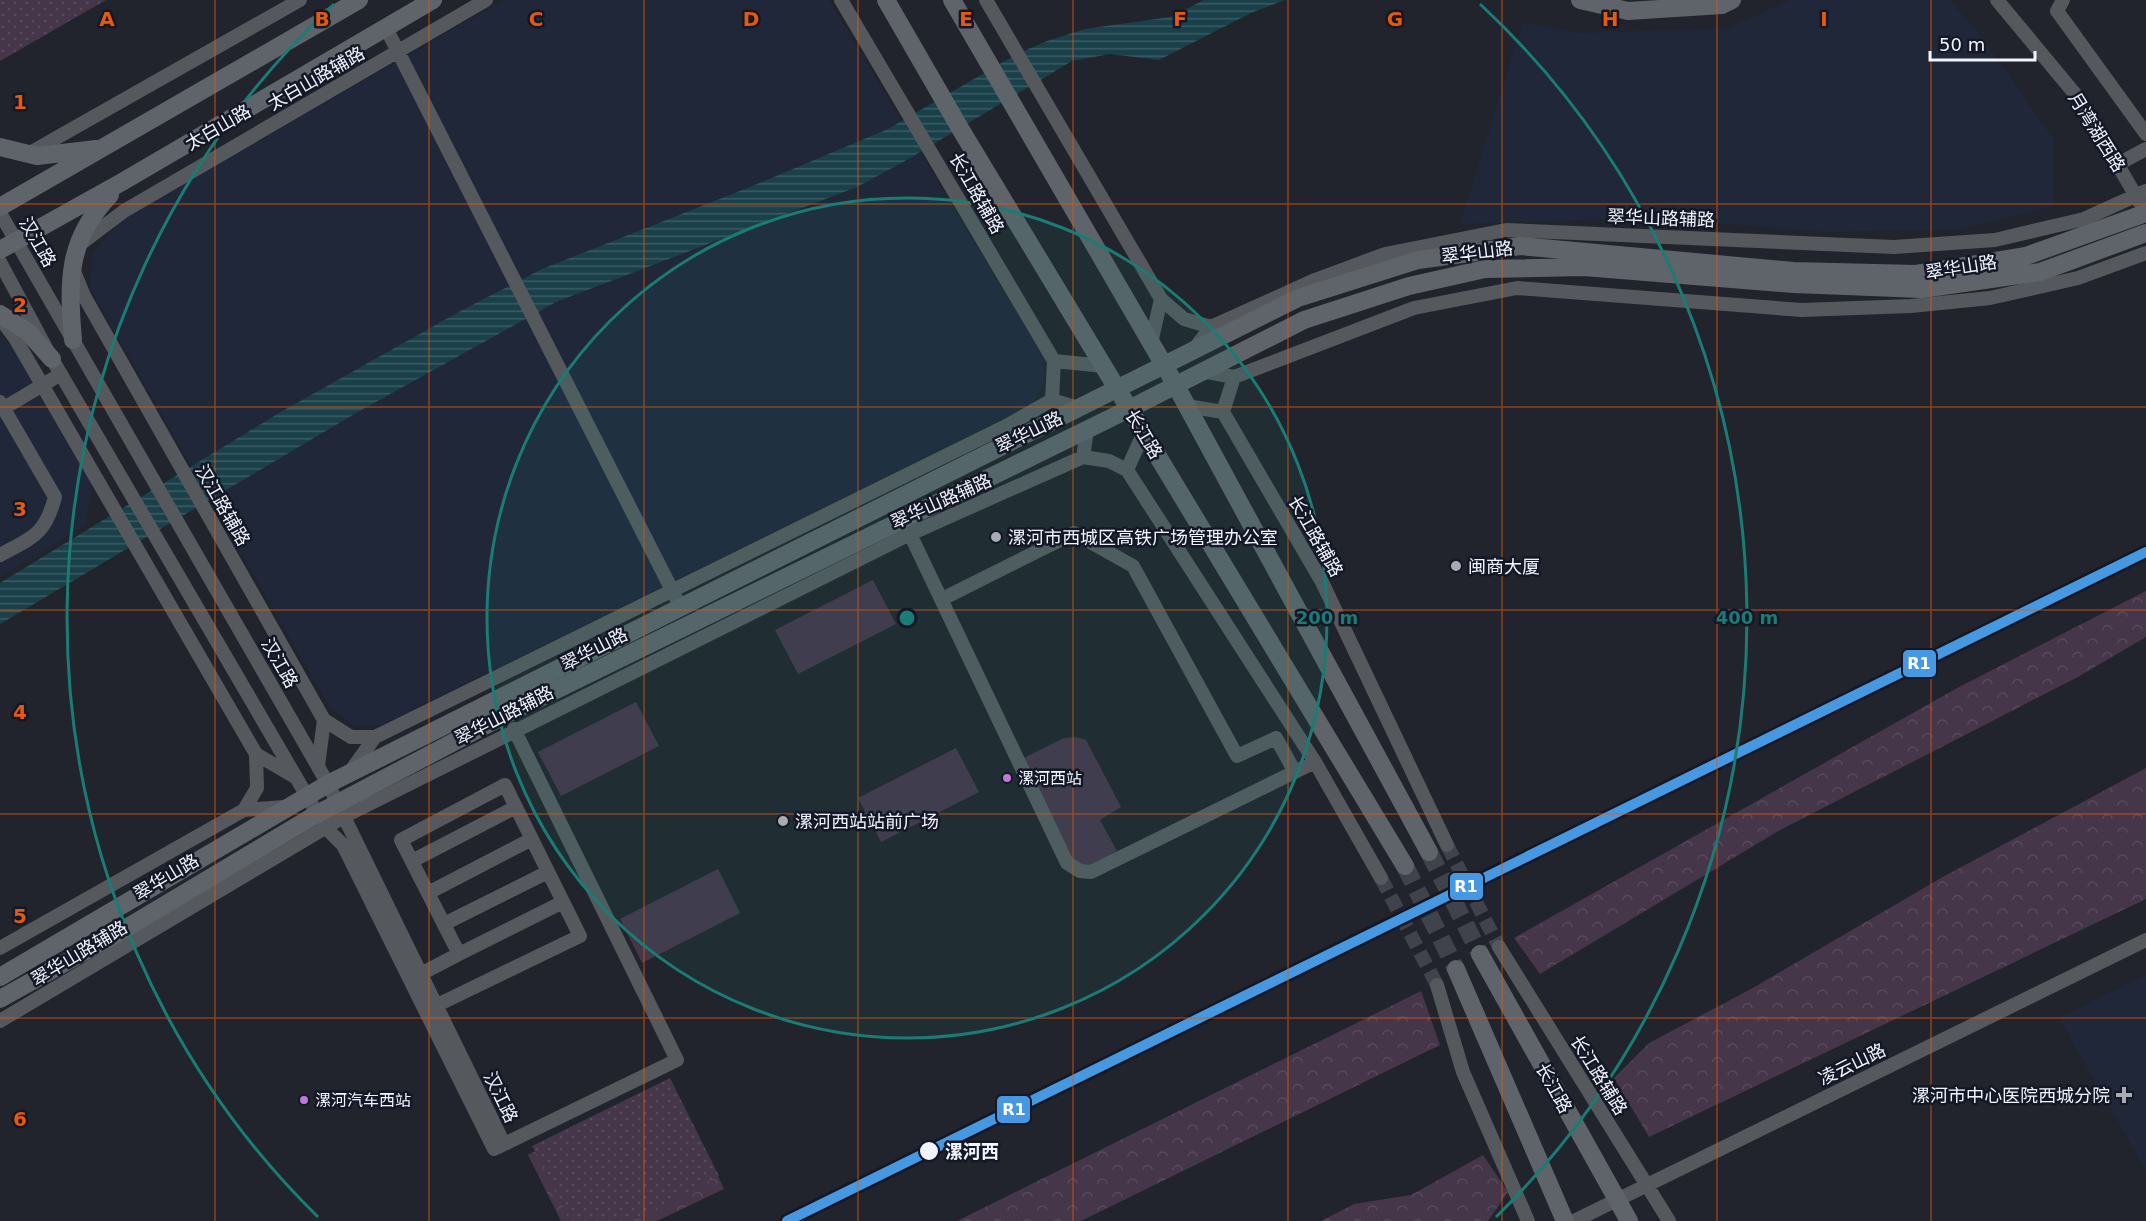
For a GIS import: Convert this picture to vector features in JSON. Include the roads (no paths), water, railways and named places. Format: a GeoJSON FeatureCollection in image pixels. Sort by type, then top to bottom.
{"type":"FeatureCollection","features":[{"type":"Feature","properties":{"kind":"main road"},"geometry":{"type":"LineString","coordinates":[[0,207],[360,0]]}},
{"type":"Feature","properties":{"kind":"main road","name":"太白山路"},"geometry":{"type":"LineString","coordinates":[[0,250],[122,182],[433,0]]}},
{"type":"Feature","properties":{"kind":"main road","name":"长江路"},"geometry":{"type":"LineString","coordinates":[[886,0],[961,130],[1118,388],[1143,434],[1405,866]]}},
{"type":"Feature","properties":{"kind":"main road"},"geometry":{"type":"LineString","coordinates":[[952,0],[1164,364],[1430,852]]}},
{"type":"Feature","properties":{"kind":"main road"},"geometry":{"type":"LineString","coordinates":[[1580,0],[1628,11],[1722,5],[1732,0]]}},
{"type":"Feature","properties":{"kind":"main road"},"geometry":{"type":"LineString","coordinates":[[1,146],[28,154],[103,149]]}},
{"type":"Feature","properties":{"kind":"main road"},"geometry":{"type":"LineString","coordinates":[[73,340],[69,296],[74,257],[92,214],[122,182]]}},
{"type":"Feature","properties":{"kind":"main road","name":"翠华山路"},"geometry":{"type":"LineString","coordinates":[[0,977],[284,807],[676,599],[1078,408],[1298,298],[1418,260],[1520,246],[1793,271],[1916,274],[2026,256],[2146,213]]}},
{"type":"Feature","properties":{"kind":"main road","name":"翠华山路"},"geometry":{"type":"LineString","coordinates":[[0,999],[342,810],[517,709],[1129,410],[1200,371],[1304,320],[1409,286],[1485,269],[1584,267],[1794,284],[1922,289],[2040,272],[2146,233]]}},
{"type":"Feature","properties":{"kind":"main road"},"geometry":{"type":"LineString","coordinates":[[0,316],[28,332],[57,367]]}},
{"type":"Feature","properties":{"kind":"main road","name":"长江路"},"geometry":{"type":"LineString","coordinates":[[1480,954],[1629,1221]]}},
{"type":"Feature","properties":{"kind":"main road"},"geometry":{"type":"LineString","coordinates":[[1456,969],[1565,1221]]}},
{"type":"Feature","properties":{"kind":"street"},"geometry":{"type":"LineString","coordinates":[[28,154],[300,0]]}},
{"type":"Feature","properties":{"kind":"street","name":"太白山路辅路"},"geometry":{"type":"LineString","coordinates":[[74,257],[124,211],[486,0]]}},
{"type":"Feature","properties":{"kind":"street","name":"长江路辅路"},"geometry":{"type":"LineString","coordinates":[[841,0],[1054,361]]}},
{"type":"Feature","properties":{"kind":"street"},"geometry":{"type":"LineString","coordinates":[[986,0],[1161,299],[1184,319],[1211,327]]}},
{"type":"Feature","properties":{"kind":"street","name":"月湾湖西路"},"geometry":{"type":"LineString","coordinates":[[1997,0],[2080,100],[2118,164],[2141,193],[2146,213]]}},
{"type":"Feature","properties":{"kind":"street"},"geometry":{"type":"LineString","coordinates":[[2063,0],[2057,10],[2146,134]]}},
{"type":"Feature","properties":{"kind":"street"},"geometry":{"type":"LineString","coordinates":[[386,28],[676,599]]}},
{"type":"Feature","properties":{"kind":"street"},"geometry":{"type":"LineString","coordinates":[[2118,164],[2146,149]]}},
{"type":"Feature","properties":{"kind":"street","name":"翠华山路辅路"},"geometry":{"type":"LineString","coordinates":[[1193,350],[1211,327],[1315,280],[1385,254],[1506,230],[1894,247],[1995,240],[2084,219],[2141,193]]}},
{"type":"Feature","properties":{"kind":"street","name":"汉江路"},"geometry":{"type":"LineString","coordinates":[[0,213],[328,784],[342,810],[415,977]]}},
{"type":"Feature","properties":{"kind":"street"},"geometry":{"type":"LineString","coordinates":[[1200,371],[1234,377],[1414,308],[1517,288],[1802,310],[1911,306],[1990,298],[2078,278],[2146,253]]}},
{"type":"Feature","properties":{"kind":"street","name":"汉江路辅路"},"geometry":{"type":"LineString","coordinates":[[74,257],[84,296],[324,720]]}},
{"type":"Feature","properties":{"kind":"street","name":"汉江路"},"geometry":{"type":"LineString","coordinates":[[0,262],[57,367],[321,820],[343,845],[415,977],[499,1147],[677,1060],[514,729]]}},
{"type":"Feature","properties":{"kind":"street"},"geometry":{"type":"LineString","coordinates":[[1151,343],[1161,299]]}},
{"type":"Feature","properties":{"kind":"street"},"geometry":{"type":"LineString","coordinates":[[0,316],[15,338],[256,754],[257,788],[244,810]]}},
{"type":"Feature","properties":{"kind":"street"},"geometry":{"type":"LineString","coordinates":[[1078,408],[1052,400],[1054,361],[1104,366]]}},
{"type":"Feature","properties":{"kind":"street"},"geometry":{"type":"LineString","coordinates":[[0,555],[33,537],[49,520],[55,497],[2,405],[42,386],[57,367]]}},
{"type":"Feature","properties":{"kind":"street"},"geometry":{"type":"LineString","coordinates":[[1187,406],[1223,412],[1234,377]]}},
{"type":"Feature","properties":{"kind":"street","name":"翠华山路辅路"},"geometry":{"type":"LineString","coordinates":[[350,772],[375,737],[676,599],[1052,400]]}},
{"type":"Feature","properties":{"kind":"street","name":"长江路辅路"},"geometry":{"type":"LineString","coordinates":[[1223,412],[1322,582],[1447,845]]}},
{"type":"Feature","properties":{"kind":"street"},"geometry":{"type":"LineString","coordinates":[[1087,430],[1083,457],[1109,461],[1127,470],[1315,762],[1381,878]]}},
{"type":"Feature","properties":{"kind":"street"},"geometry":{"type":"LineString","coordinates":[[1127,470],[1143,434]]}},
{"type":"Feature","properties":{"kind":"street","name":"翠华山路辅路"},"geometry":{"type":"LineString","coordinates":[[342,810],[514,729],[910,534],[1083,457]]}},
{"type":"Feature","properties":{"kind":"street"},"geometry":{"type":"LineString","coordinates":[[942,599],[1074,533],[1133,566],[1237,756],[1276,738],[1295,772]]}},
{"type":"Feature","properties":{"kind":"street"},"geometry":{"type":"LineString","coordinates":[[910,534],[1067,863],[1080,871],[1091,872],[1315,762]]}},
{"type":"Feature","properties":{"kind":"street"},"geometry":{"type":"LineString","coordinates":[[318,766],[324,720],[351,737],[375,737]]}},
{"type":"Feature","properties":{"kind":"street"},"geometry":{"type":"LineString","coordinates":[[256,754],[297,778]]}},
{"type":"Feature","properties":{"kind":"street"},"geometry":{"type":"LineString","coordinates":[[431,1008],[580,936],[505,785],[401,840],[459,954]]}},
{"type":"Feature","properties":{"kind":"street"},"geometry":{"type":"LineString","coordinates":[[0,948],[244,810],[284,807]]}},
{"type":"Feature","properties":{"kind":"street"},"geometry":{"type":"LineString","coordinates":[[412,861],[516,807]]}},
{"type":"Feature","properties":{"kind":"street","name":"翠华山路辅路"},"geometry":{"type":"LineString","coordinates":[[0,1021],[321,820]]}},
{"type":"Feature","properties":{"kind":"street"},"geometry":{"type":"LineString","coordinates":[[428,892],[532,839]]}},
{"type":"Feature","properties":{"kind":"street"},"geometry":{"type":"LineString","coordinates":[[444,924],[548,872]]}},
{"type":"Feature","properties":{"kind":"street"},"geometry":{"type":"LineString","coordinates":[[415,977],[563,902]]}},
{"type":"Feature","properties":{"kind":"street","name":"凌云山路"},"geometry":{"type":"LineString","coordinates":[[1574,1221],[2146,940]]}},
{"type":"Feature","properties":{"kind":"street","name":"长江路辅路"},"geometry":{"type":"LineString","coordinates":[[1499,947],[1669,1221]]}},
{"type":"Feature","properties":{"kind":"street"},"geometry":{"type":"LineString","coordinates":[[1437,985],[1463,1072],[1528,1221]]}},
{"type":"Feature","properties":{"kind":"tunnel"},"geometry":{"type":"LineString","coordinates":[[1447,845],[1499,947]]}},
{"type":"Feature","properties":{"kind":"tunnel"},"geometry":{"type":"LineString","coordinates":[[1429,852],[1480,954]]}},
{"type":"Feature","properties":{"kind":"tunnel"},"geometry":{"type":"LineString","coordinates":[[1405,866],[1456,969]]}},
{"type":"Feature","properties":{"kind":"tunnel"},"geometry":{"type":"LineString","coordinates":[[1381,878],[1437,985]]}},
{"type":"Feature","properties":{"kind":"place","name":"漯河市西城区高铁广场管理办公室"},"geometry":{"type":"Point","coordinates":[996,537]}},
{"type":"Feature","properties":{"kind":"place","name":"闽商大厦"},"geometry":{"type":"Point","coordinates":[1456,566]}},
{"type":"Feature","properties":{"kind":"place","name":"漯河西站"},"geometry":{"type":"Point","coordinates":[1007,778]}},
{"type":"Feature","properties":{"kind":"place","name":"漯河西站站前广场"},"geometry":{"type":"Point","coordinates":[783,821]}},
{"type":"Feature","properties":{"kind":"place","name":"漯河市中心医院西城分院"},"geometry":{"type":"Point","coordinates":[2124,1095]}},
{"type":"Feature","properties":{"kind":"place","name":"漯河汽车西站"},"geometry":{"type":"Point","coordinates":[304,1100]}},
{"type":"Feature","properties":{"kind":"place","name":"漯河西"},"geometry":{"type":"Point","coordinates":[929,1151]}}]}
